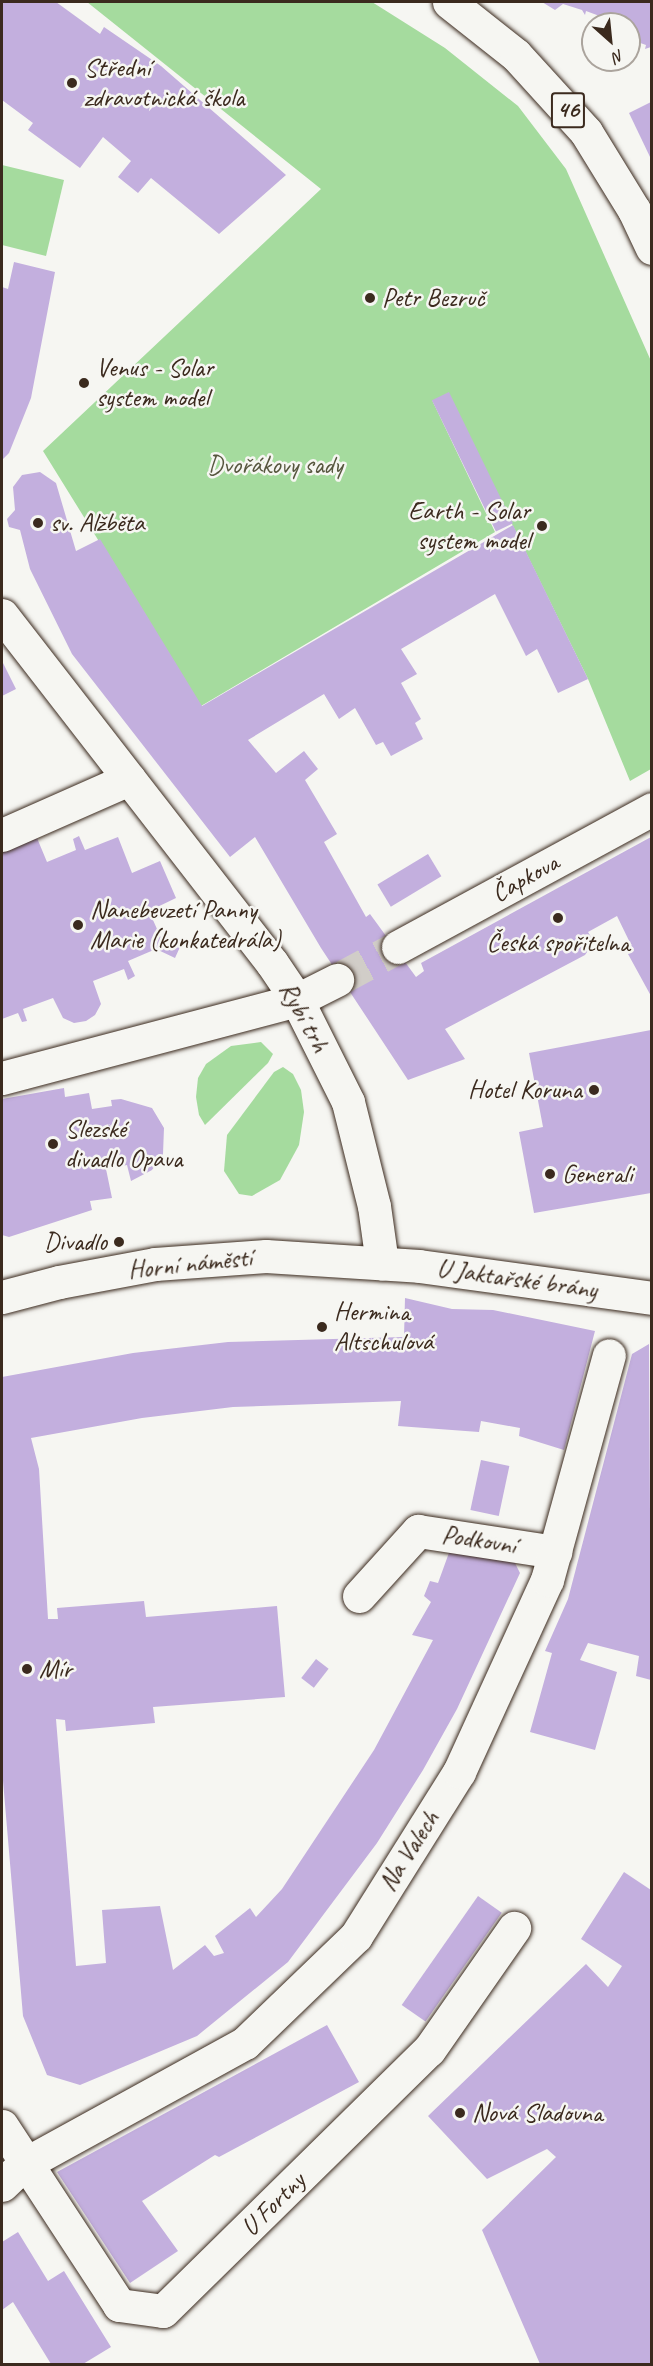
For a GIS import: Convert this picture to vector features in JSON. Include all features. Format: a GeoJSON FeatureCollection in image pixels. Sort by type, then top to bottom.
{"type":"FeatureCollection","features":[{"type":"Feature","properties":{"kind":"street","name":"46"},"geometry":{"type":"LineString","coordinates":[[449,2],[516,55],[574,117],[612,172],[651,248]]}},
{"type":"Feature","properties":{"kind":"street","name":"Rybí trh"},"geometry":{"type":"LineString","coordinates":[[2,615],[297,1000],[348,1101],[374,1206],[382,1263]]}},
{"type":"Feature","properties":{"kind":"street"},"geometry":{"type":"LineString","coordinates":[[2,835],[129,779]]}},
{"type":"Feature","properties":{"kind":"street","name":"Čapkova"},"geometry":{"type":"LineString","coordinates":[[398,947],[651,809]]}},
{"type":"Feature","properties":{"kind":"street"},"geometry":{"type":"LineString","coordinates":[[2,1078],[297,1000],[338,980]]}},
{"type":"Feature","properties":{"kind":"street","name":"Horní náměstí"},"geometry":{"type":"LineString","coordinates":[[2,1297],[58,1281],[155,1264],[266,1256],[382,1263]]}},
{"type":"Feature","properties":{"kind":"street","name":"U Jaktařské brány"},"geometry":{"type":"LineString","coordinates":[[382,1263],[651,1298]]}},
{"type":"Feature","properties":{"kind":"street","name":"Na Valech"},"geometry":{"type":"LineString","coordinates":[[12,2175],[245,2043],[356,1936],[459,1772],[547,1580],[609,1355]]}},
{"type":"Feature","properties":{"kind":"street","name":"Podkovní"},"geometry":{"type":"LineString","coordinates":[[359,1596],[418,1530],[555,1552]]}},
{"type":"Feature","properties":{"kind":"street","name":"U Fortny"},"geometry":{"type":"LineString","coordinates":[[12,2175],[119,2305],[164,2312],[429,2050],[514,1928]]}},
{"type":"Feature","properties":{"kind":"street"},"geometry":{"type":"LineString","coordinates":[[2,2126],[12,2175]]}},
{"type":"Feature","properties":{"kind":"green space","name":"Dvořákovy sady"},"geometry":{"type":"Polygon","coordinates":[[[87,2],[372,2],[445,48],[518,106],[566,169],[651,361],[651,769],[630,781],[588,679],[512,524],[432,400],[495,532],[201,706],[43,451],[321,189],[87,2]]]}},
{"type":"Feature","properties":{"kind":"green space"},"geometry":{"type":"Polygon","coordinates":[[[2,165],[64,180],[46,256],[2,245],[2,165]]]}},
{"type":"Feature","properties":{"kind":"green space"},"geometry":{"type":"Polygon","coordinates":[[[261,1042],[273,1054],[268,1063],[205,1125],[199,1115],[196,1097],[198,1078],[206,1064],[231,1046],[261,1042]]]}},
{"type":"Feature","properties":{"kind":"green space"},"geometry":{"type":"Polygon","coordinates":[[[283,1067],[293,1074],[301,1090],[304,1112],[299,1145],[280,1180],[252,1196],[239,1194],[224,1171],[227,1135],[274,1072],[283,1067]]]}},
{"type":"Feature","properties":{"kind":"building"},"geometry":{"type":"Polygon","coordinates":[[[2,2],[56,2],[100,34],[104,27],[161,66],[286,175],[219,234],[151,178],[138,193],[118,177],[131,161],[103,137],[80,168],[28,130],[33,123],[2,100],[2,2]]]}},
{"type":"Feature","properties":{"kind":"building"},"geometry":{"type":"Polygon","coordinates":[[[542,2],[651,2],[651,47],[645,49],[646,45],[641,43],[641,12],[583,12],[563,4],[555,10],[542,2]]]}},
{"type":"Feature","properties":{"kind":"building"},"geometry":{"type":"Polygon","coordinates":[[[651,102],[651,159],[629,113],[651,102]]]}},
{"type":"Feature","properties":{"kind":"building"},"geometry":{"type":"Polygon","coordinates":[[[14,262],[55,272],[31,398],[9,453],[2,460],[2,287],[8,289],[14,262]]]}},
{"type":"Feature","properties":{"kind":"building"},"geometry":{"type":"Polygon","coordinates":[[[449,392],[513,523],[496,532],[432,400],[449,392]]]}},
{"type":"Feature","properties":{"kind":"building"},"geometry":{"type":"Polygon","coordinates":[[[40,472],[56,483],[76,551],[100,539],[202,706],[513,525],[588,679],[558,693],[537,649],[526,656],[495,594],[401,649],[417,674],[401,683],[421,719],[415,723],[423,739],[391,756],[383,742],[376,745],[355,708],[339,719],[324,694],[248,740],[276,773],[304,751],[318,769],[305,780],[337,834],[324,842],[366,917],[370,914],[416,977],[424,971],[421,963],[651,837],[651,996],[628,954],[634,951],[617,916],[588,932],[594,942],[585,955],[445,1029],[465,1059],[408,1080],[321,948],[255,837],[230,857],[72,654],[30,569],[20,530],[9,527],[7,519],[15,510],[13,487],[22,475],[40,472]]]}},
{"type":"Feature","properties":{"kind":"building"},"geometry":{"type":"Polygon","coordinates":[[[2,661],[16,689],[2,696],[2,661]]]}},
{"type":"Feature","properties":{"kind":"building","name":"Nanebevzetí Panny Marie (konkatedrála)"},"geometry":{"type":"Polygon","coordinates":[[[79,836],[85,850],[118,837],[132,873],[160,861],[176,898],[149,911],[161,938],[180,947],[175,958],[156,949],[128,961],[135,976],[128,980],[124,969],[93,981],[101,1004],[95,1015],[86,1021],[74,1023],[63,1018],[53,998],[23,1009],[27,1021],[22,1022],[18,1013],[2,1019],[2,852],[37,838],[47,862],[76,850],[73,839],[79,836]]]}},
{"type":"Feature","properties":{"kind":"building"},"geometry":{"type":"Polygon","coordinates":[[[428,854],[441,876],[391,907],[377,884],[428,854]]]}},
{"type":"Feature","properties":{"kind":"building","name":"Hotel Koruna"},"geometry":{"type":"Polygon","coordinates":[[[651,1030],[651,1193],[534,1213],[519,1132],[543,1127],[529,1053],[651,1030]]]}},
{"type":"Feature","properties":{"kind":"building","name":"Slezské divadlo Opava"},"geometry":{"type":"Polygon","coordinates":[[[64,1088],[65,1097],[89,1093],[92,1109],[112,1106],[111,1100],[121,1099],[152,1108],[164,1128],[163,1154],[152,1170],[131,1181],[127,1165],[106,1169],[112,1198],[90,1201],[92,1210],[9,1237],[2,1235],[2,1099],[64,1088]]]}},
{"type":"Feature","properties":{"kind":"building"},"geometry":{"type":"Polygon","coordinates":[[[405,1298],[452,1309],[493,1310],[595,1331],[564,1450],[519,1436],[520,1428],[481,1421],[479,1432],[398,1426],[401,1401],[233,1407],[142,1418],[31,1438],[39,1469],[48,1619],[58,1619],[57,1608],[144,1601],[146,1617],[277,1606],[285,1697],[153,1707],[155,1723],[66,1731],[65,1720],[56,1719],[76,1966],[106,1963],[102,1910],[160,1906],[173,1970],[205,1945],[214,1956],[224,1953],[215,1936],[250,1908],[256,1917],[282,1889],[374,1750],[433,1640],[412,1635],[431,1602],[424,1596],[430,1581],[438,1583],[450,1550],[513,1559],[520,1573],[457,1709],[423,1770],[377,1843],[288,1962],[197,2036],[80,2085],[47,2075],[23,2016],[2,1769],[2,1377],[133,1353],[228,1342],[404,1337],[405,1298]]]}},
{"type":"Feature","properties":{"kind":"building"},"geometry":{"type":"Polygon","coordinates":[[[649,1344],[651,1680],[636,1676],[639,1656],[588,1643],[580,1660],[617,1672],[595,1750],[530,1732],[552,1653],[545,1651],[568,1599],[632,1354],[649,1344]]]}},
{"type":"Feature","properties":{"kind":"building"},"geometry":{"type":"Polygon","coordinates":[[[481,1460],[509,1466],[499,1516],[470,1510],[481,1460]]]}},
{"type":"Feature","properties":{"kind":"building"},"geometry":{"type":"Polygon","coordinates":[[[316,1659],[329,1669],[314,1688],[301,1678],[316,1659]]]}},
{"type":"Feature","properties":{"kind":"building"},"geometry":{"type":"Polygon","coordinates":[[[624,1872],[651,1890],[651,2364],[540,2364],[482,2230],[556,2157],[547,2149],[487,2179],[428,2116],[586,1964],[608,1987],[622,1966],[581,1939],[624,1872]]]}},
{"type":"Feature","properties":{"kind":"building"},"geometry":{"type":"Polygon","coordinates":[[[478,1896],[502,1913],[425,2022],[402,2005],[478,1896]]]}},
{"type":"Feature","properties":{"kind":"building"},"geometry":{"type":"Polygon","coordinates":[[[327,2025],[359,2082],[219,2157],[215,2155],[142,2201],[178,2251],[130,2283],[57,2172],[327,2025]]]}},
{"type":"Feature","properties":{"kind":"building"},"geometry":{"type":"Polygon","coordinates":[[[18,2232],[48,2281],[64,2271],[111,2347],[83,2364],[51,2364],[13,2302],[2,2310],[2,2242],[18,2232]]]}},
{"type":"Feature","properties":{"kind":"tunnel"},"geometry":{"type":"LineString","coordinates":[[337,980],[398,947]]}},
{"type":"Feature","properties":{"kind":"place","name":"Střední zdravotnická škola"},"geometry":{"type":"Point","coordinates":[72,83]}},
{"type":"Feature","properties":{"kind":"place","name":"Petr Bezruč"},"geometry":{"type":"Point","coordinates":[370,298]}},
{"type":"Feature","properties":{"kind":"place","name":"Venus - Solar system model"},"geometry":{"type":"Point","coordinates":[84,383]}},
{"type":"Feature","properties":{"kind":"place","name":"sv. Alžběta"},"geometry":{"type":"Point","coordinates":[38,523]}},
{"type":"Feature","properties":{"kind":"place","name":"Earth - Solar system model"},"geometry":{"type":"Point","coordinates":[542,526]}},
{"type":"Feature","properties":{"kind":"place","name":"Česká spořitelna"},"geometry":{"type":"Point","coordinates":[558,918]}},
{"type":"Feature","properties":{"kind":"place","name":"Nanebevzetí Panny Marie (konkatedrála)"},"geometry":{"type":"Point","coordinates":[78,925]}},
{"type":"Feature","properties":{"kind":"place","name":"Hotel Koruna"},"geometry":{"type":"Point","coordinates":[594,1090]}},
{"type":"Feature","properties":{"kind":"place","name":"Slezské divadlo Opava"},"geometry":{"type":"Point","coordinates":[53,1144]}},
{"type":"Feature","properties":{"kind":"place","name":"Generali"},"geometry":{"type":"Point","coordinates":[550,1174]}},
{"type":"Feature","properties":{"kind":"place","name":"Divadlo"},"geometry":{"type":"Point","coordinates":[119,1242]}},
{"type":"Feature","properties":{"kind":"place","name":"Hermina Altschulová"},"geometry":{"type":"Point","coordinates":[322,1327]}},
{"type":"Feature","properties":{"kind":"place","name":"Mír"},"geometry":{"type":"Point","coordinates":[27,1669]}},
{"type":"Feature","properties":{"kind":"place","name":"Nová Sladovna"},"geometry":{"type":"Point","coordinates":[460,2113]}}]}
